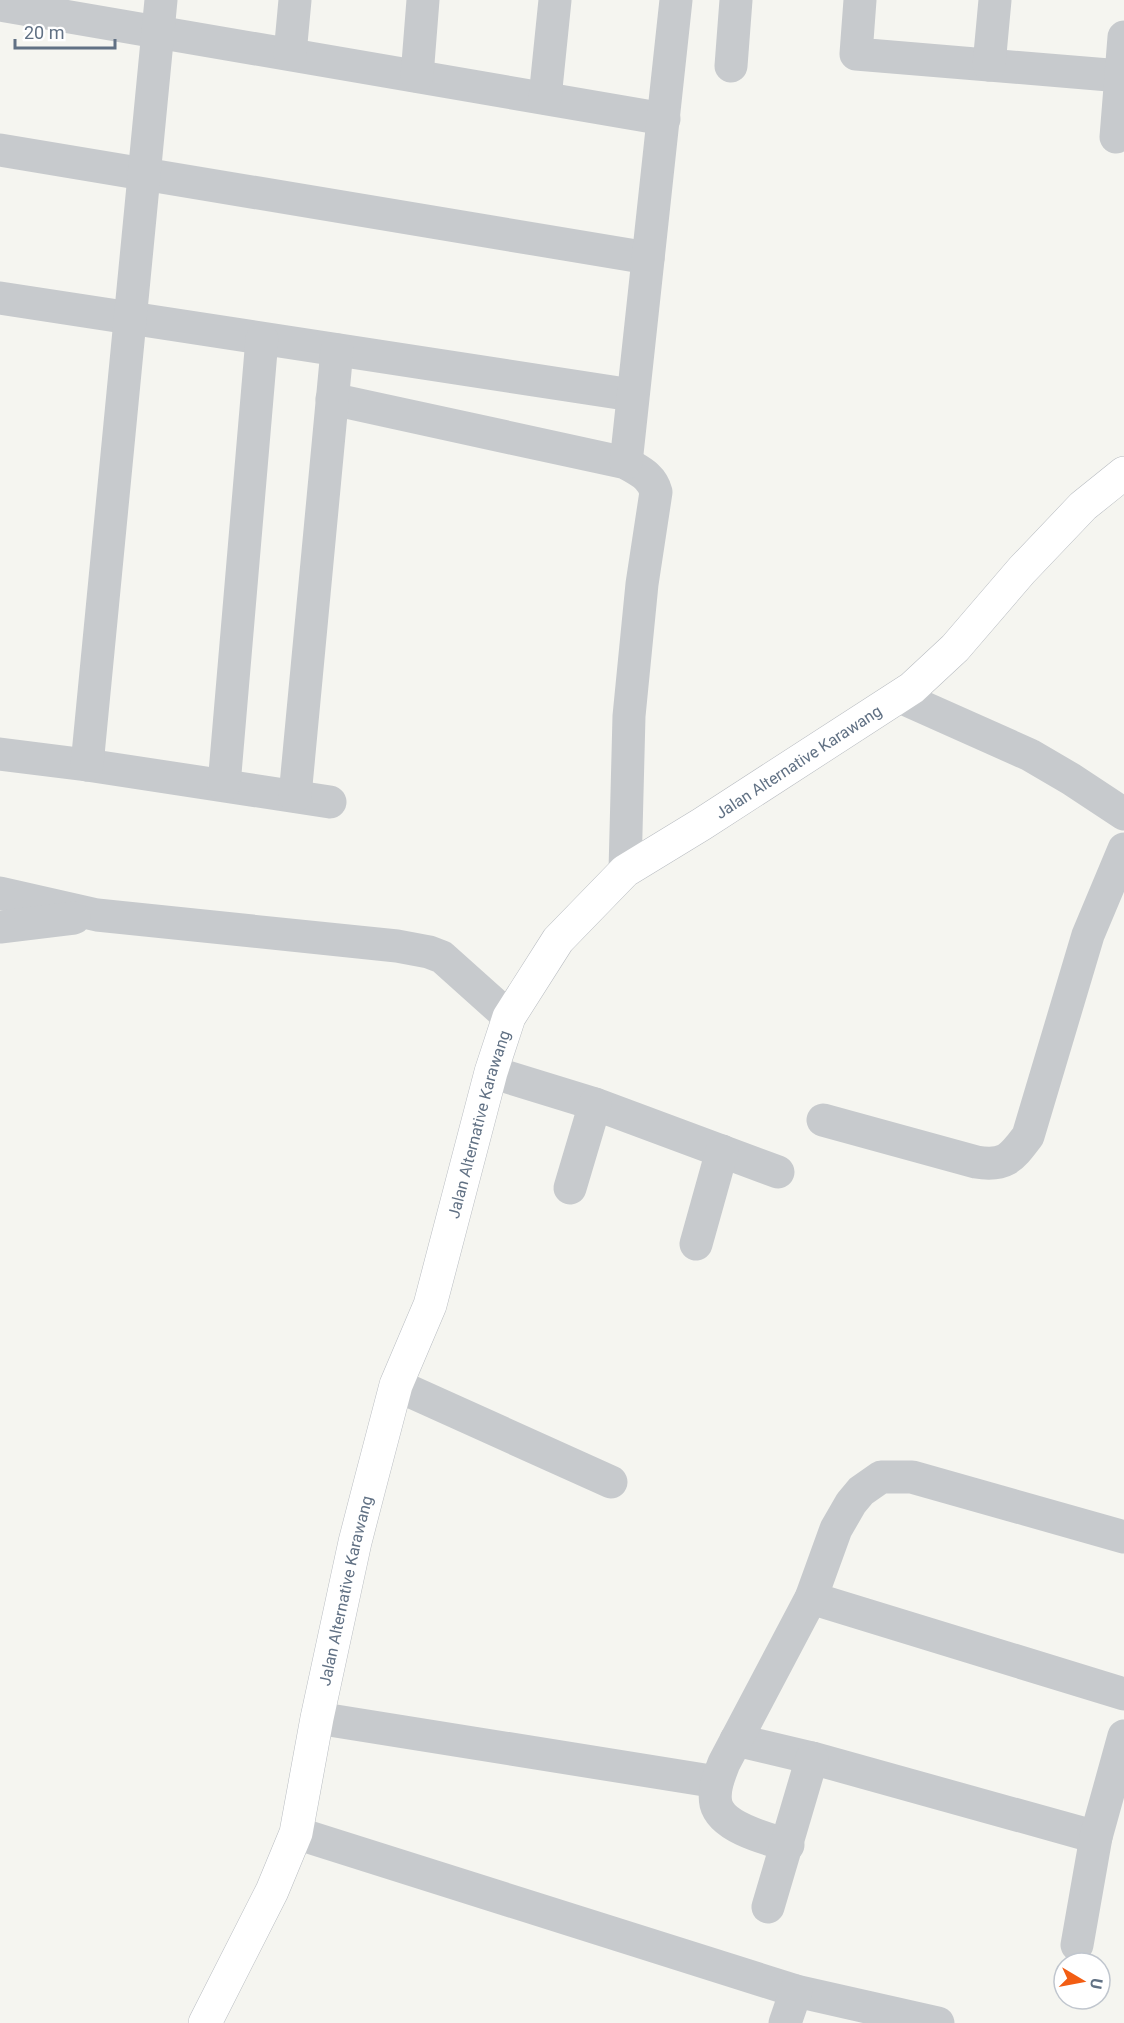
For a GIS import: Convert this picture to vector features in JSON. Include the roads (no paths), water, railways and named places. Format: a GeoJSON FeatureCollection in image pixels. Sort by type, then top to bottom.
{"type":"FeatureCollection","features":[{"type":"Feature","properties":{"kind":"street"},"geometry":{"type":"LineString","coordinates":[[290,54],[295,0]]}},
{"type":"Feature","properties":{"kind":"street"},"geometry":{"type":"LineString","coordinates":[[417,76],[423,0]]}},
{"type":"Feature","properties":{"kind":"street"},"geometry":{"type":"LineString","coordinates":[[544,98],[555,0]]}},
{"type":"Feature","properties":{"kind":"street"},"geometry":{"type":"LineString","coordinates":[[626,464],[676,0]]}},
{"type":"Feature","properties":{"kind":"street"},"geometry":{"type":"LineString","coordinates":[[731,66],[736,0]]}},
{"type":"Feature","properties":{"kind":"street"},"geometry":{"type":"LineString","coordinates":[[860,0],[856,54],[1121,76]]}},
{"type":"Feature","properties":{"kind":"street"},"geometry":{"type":"LineString","coordinates":[[989,64],[995,0]]}},
{"type":"Feature","properties":{"kind":"street"},"geometry":{"type":"LineString","coordinates":[[15,5],[159,16],[290,54],[664,118]]}},
{"type":"Feature","properties":{"kind":"street"},"geometry":{"type":"LineString","coordinates":[[87,765],[159,16]]}},
{"type":"Feature","properties":{"kind":"street"},"geometry":{"type":"LineString","coordinates":[[1116,137],[1124,37]]}},
{"type":"Feature","properties":{"kind":"street"},"geometry":{"type":"LineString","coordinates":[[0,150],[648,258]]}},
{"type":"Feature","properties":{"kind":"street"},"geometry":{"type":"LineString","coordinates":[[0,303],[0,298],[632,395]]}},
{"type":"Feature","properties":{"kind":"street"},"geometry":{"type":"LineString","coordinates":[[224,785],[262,339]]}},
{"type":"Feature","properties":{"kind":"street"},"geometry":{"type":"LineString","coordinates":[[295,796],[337,350]]}},
{"type":"Feature","properties":{"kind":"street"},"geometry":{"type":"LineString","coordinates":[[332,399],[626,464],[654,484],[656,492],[642,585],[629,716],[625,871]]}},
{"type":"Feature","properties":{"kind":"street","name":"Jalan Alternative Karawang"},"geometry":{"type":"LineString","coordinates":[[205,2023],[272,1891],[296,1833],[317,1718],[355,1542],[396,1385],[430,1305],[491,1072],[508,1017],[558,940],[625,871],[900,697],[955,648],[1022,570],[1083,506],[1124,473]]}},
{"type":"Feature","properties":{"kind":"street"},"geometry":{"type":"LineString","coordinates":[[900,697],[1030,755],[1124,814]]}},
{"type":"Feature","properties":{"kind":"street"},"geometry":{"type":"LineString","coordinates":[[0,754],[330,802]]}},
{"type":"Feature","properties":{"kind":"street"},"geometry":{"type":"LineString","coordinates":[[823,1120],[976,1162],[997,1164],[1014,1155],[1028,1136],[1088,935],[1124,849]]}},
{"type":"Feature","properties":{"kind":"street"},"geometry":{"type":"LineString","coordinates":[[0,893],[97,915],[397,946],[429,952],[447,960],[508,1017]]}},
{"type":"Feature","properties":{"kind":"street"},"geometry":{"type":"LineString","coordinates":[[0,927],[97,915]]}},
{"type":"Feature","properties":{"kind":"street"},"geometry":{"type":"LineString","coordinates":[[491,1072],[596,1104],[778,1172]]}},
{"type":"Feature","properties":{"kind":"street"},"geometry":{"type":"LineString","coordinates":[[570,1188],[596,1104]]}},
{"type":"Feature","properties":{"kind":"street"},"geometry":{"type":"LineString","coordinates":[[696,1244],[722,1151]]}},
{"type":"Feature","properties":{"kind":"street"},"geometry":{"type":"LineString","coordinates":[[396,1385],[610,1482]]}},
{"type":"Feature","properties":{"kind":"street"},"geometry":{"type":"LineString","coordinates":[[788,1845],[755,1836],[724,1817],[717,1806],[717,1782],[724,1762],[811,1598],[836,1529],[861,1491],[881,1477],[902,1476],[922,1479],[1124,1537]]}},
{"type":"Feature","properties":{"kind":"street"},"geometry":{"type":"LineString","coordinates":[[811,1598],[1124,1694]]}},
{"type":"Feature","properties":{"kind":"street"},"geometry":{"type":"LineString","coordinates":[[317,1718],[717,1782]]}},
{"type":"Feature","properties":{"kind":"street"},"geometry":{"type":"LineString","coordinates":[[1077,1945],[1096,1837],[1124,1736]]}},
{"type":"Feature","properties":{"kind":"street"},"geometry":{"type":"LineString","coordinates":[[736,1740],[812,1758],[1096,1837]]}},
{"type":"Feature","properties":{"kind":"street"},"geometry":{"type":"LineString","coordinates":[[768,1907],[812,1758]]}},
{"type":"Feature","properties":{"kind":"street"},"geometry":{"type":"LineString","coordinates":[[296,1833],[796,1991],[938,2023]]}},
{"type":"Feature","properties":{"kind":"street"},"geometry":{"type":"LineString","coordinates":[[785,2023],[796,1991]]}}]}
